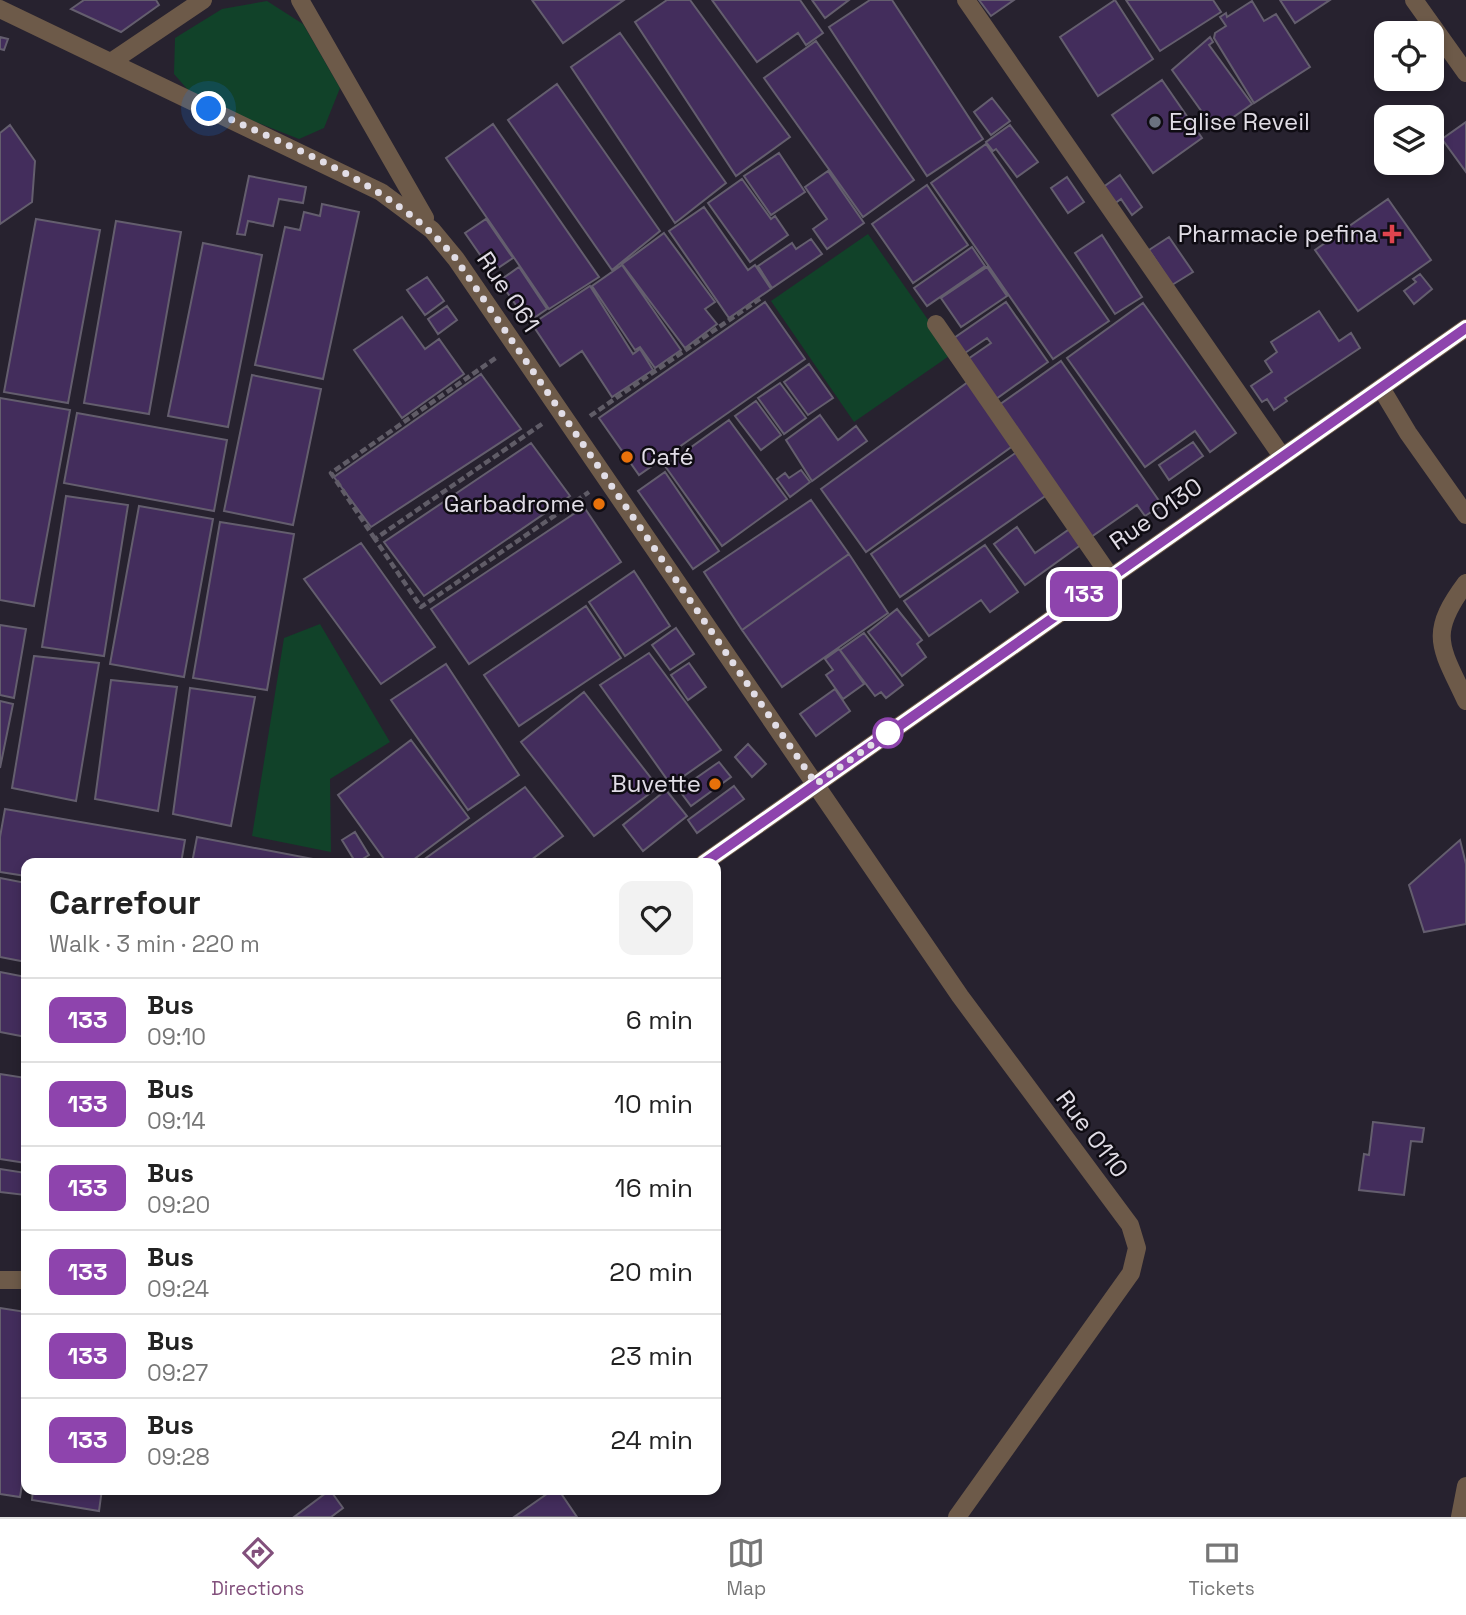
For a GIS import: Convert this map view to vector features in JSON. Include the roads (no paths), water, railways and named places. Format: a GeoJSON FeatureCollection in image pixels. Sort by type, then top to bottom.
{"type":"FeatureCollection","features":[{"type":"Feature","properties":{"kind":"street"},"geometry":{"type":"LineString","coordinates":[[111,62],[203,0]]}},
{"type":"Feature","properties":{"kind":"street"},"geometry":{"type":"LineString","coordinates":[[300,0],[432,230]]}},
{"type":"Feature","properties":{"kind":"street"},"geometry":{"type":"LineString","coordinates":[[966,0],[1281,456]]}},
{"type":"Feature","properties":{"kind":"street"},"geometry":{"type":"LineString","coordinates":[[1414,0],[1466,73]]}},
{"type":"Feature","properties":{"kind":"street","name":"Rue O61"},"geometry":{"type":"LineString","coordinates":[[0,9],[381,192],[432,230],[456,259],[816,784]]}},
{"type":"Feature","properties":{"kind":"street"},"geometry":{"type":"LineString","coordinates":[[936,324],[1111,576]]}},
{"type":"Feature","properties":{"kind":"street","name":"Rue O130"},"geometry":{"type":"LineString","coordinates":[[711,858],[1466,328]]}},
{"type":"Feature","properties":{"kind":"street"},"geometry":{"type":"LineString","coordinates":[[1381,388],[1408,433],[1466,515]]}},
{"type":"Feature","properties":{"kind":"street"},"geometry":{"type":"LineString","coordinates":[[1466,583],[1442,621],[1441,632],[1448,661],[1466,702]]}},
{"type":"Feature","properties":{"kind":"street","name":"Rue O110"},"geometry":{"type":"LineString","coordinates":[[816,784],[960,996],[1130,1225],[1137,1248],[1132,1273],[957,1517]]}},
{"type":"Feature","properties":{"kind":"street"},"geometry":{"type":"LineString","coordinates":[[0,1280],[21,1280]]}},
{"type":"Feature","properties":{"kind":"street"},"geometry":{"type":"LineString","coordinates":[[1460,1517],[1466,1486]]}},
{"type":"Feature","properties":{"kind":"place","name":"Eglise Reveil"},"geometry":{"type":"Point","coordinates":[1155,122]}},
{"type":"Feature","properties":{"kind":"place","name":"Pharmacie pefina"},"geometry":{"type":"Point","coordinates":[1392,234]}},
{"type":"Feature","properties":{"kind":"place","name":"Café"},"geometry":{"type":"Point","coordinates":[627,457]}},
{"type":"Feature","properties":{"kind":"place","name":"Garbadrome"},"geometry":{"type":"Point","coordinates":[599,504]}},
{"type":"Feature","properties":{"kind":"place","name":"Buvette"},"geometry":{"type":"Point","coordinates":[715,784]}}]}
